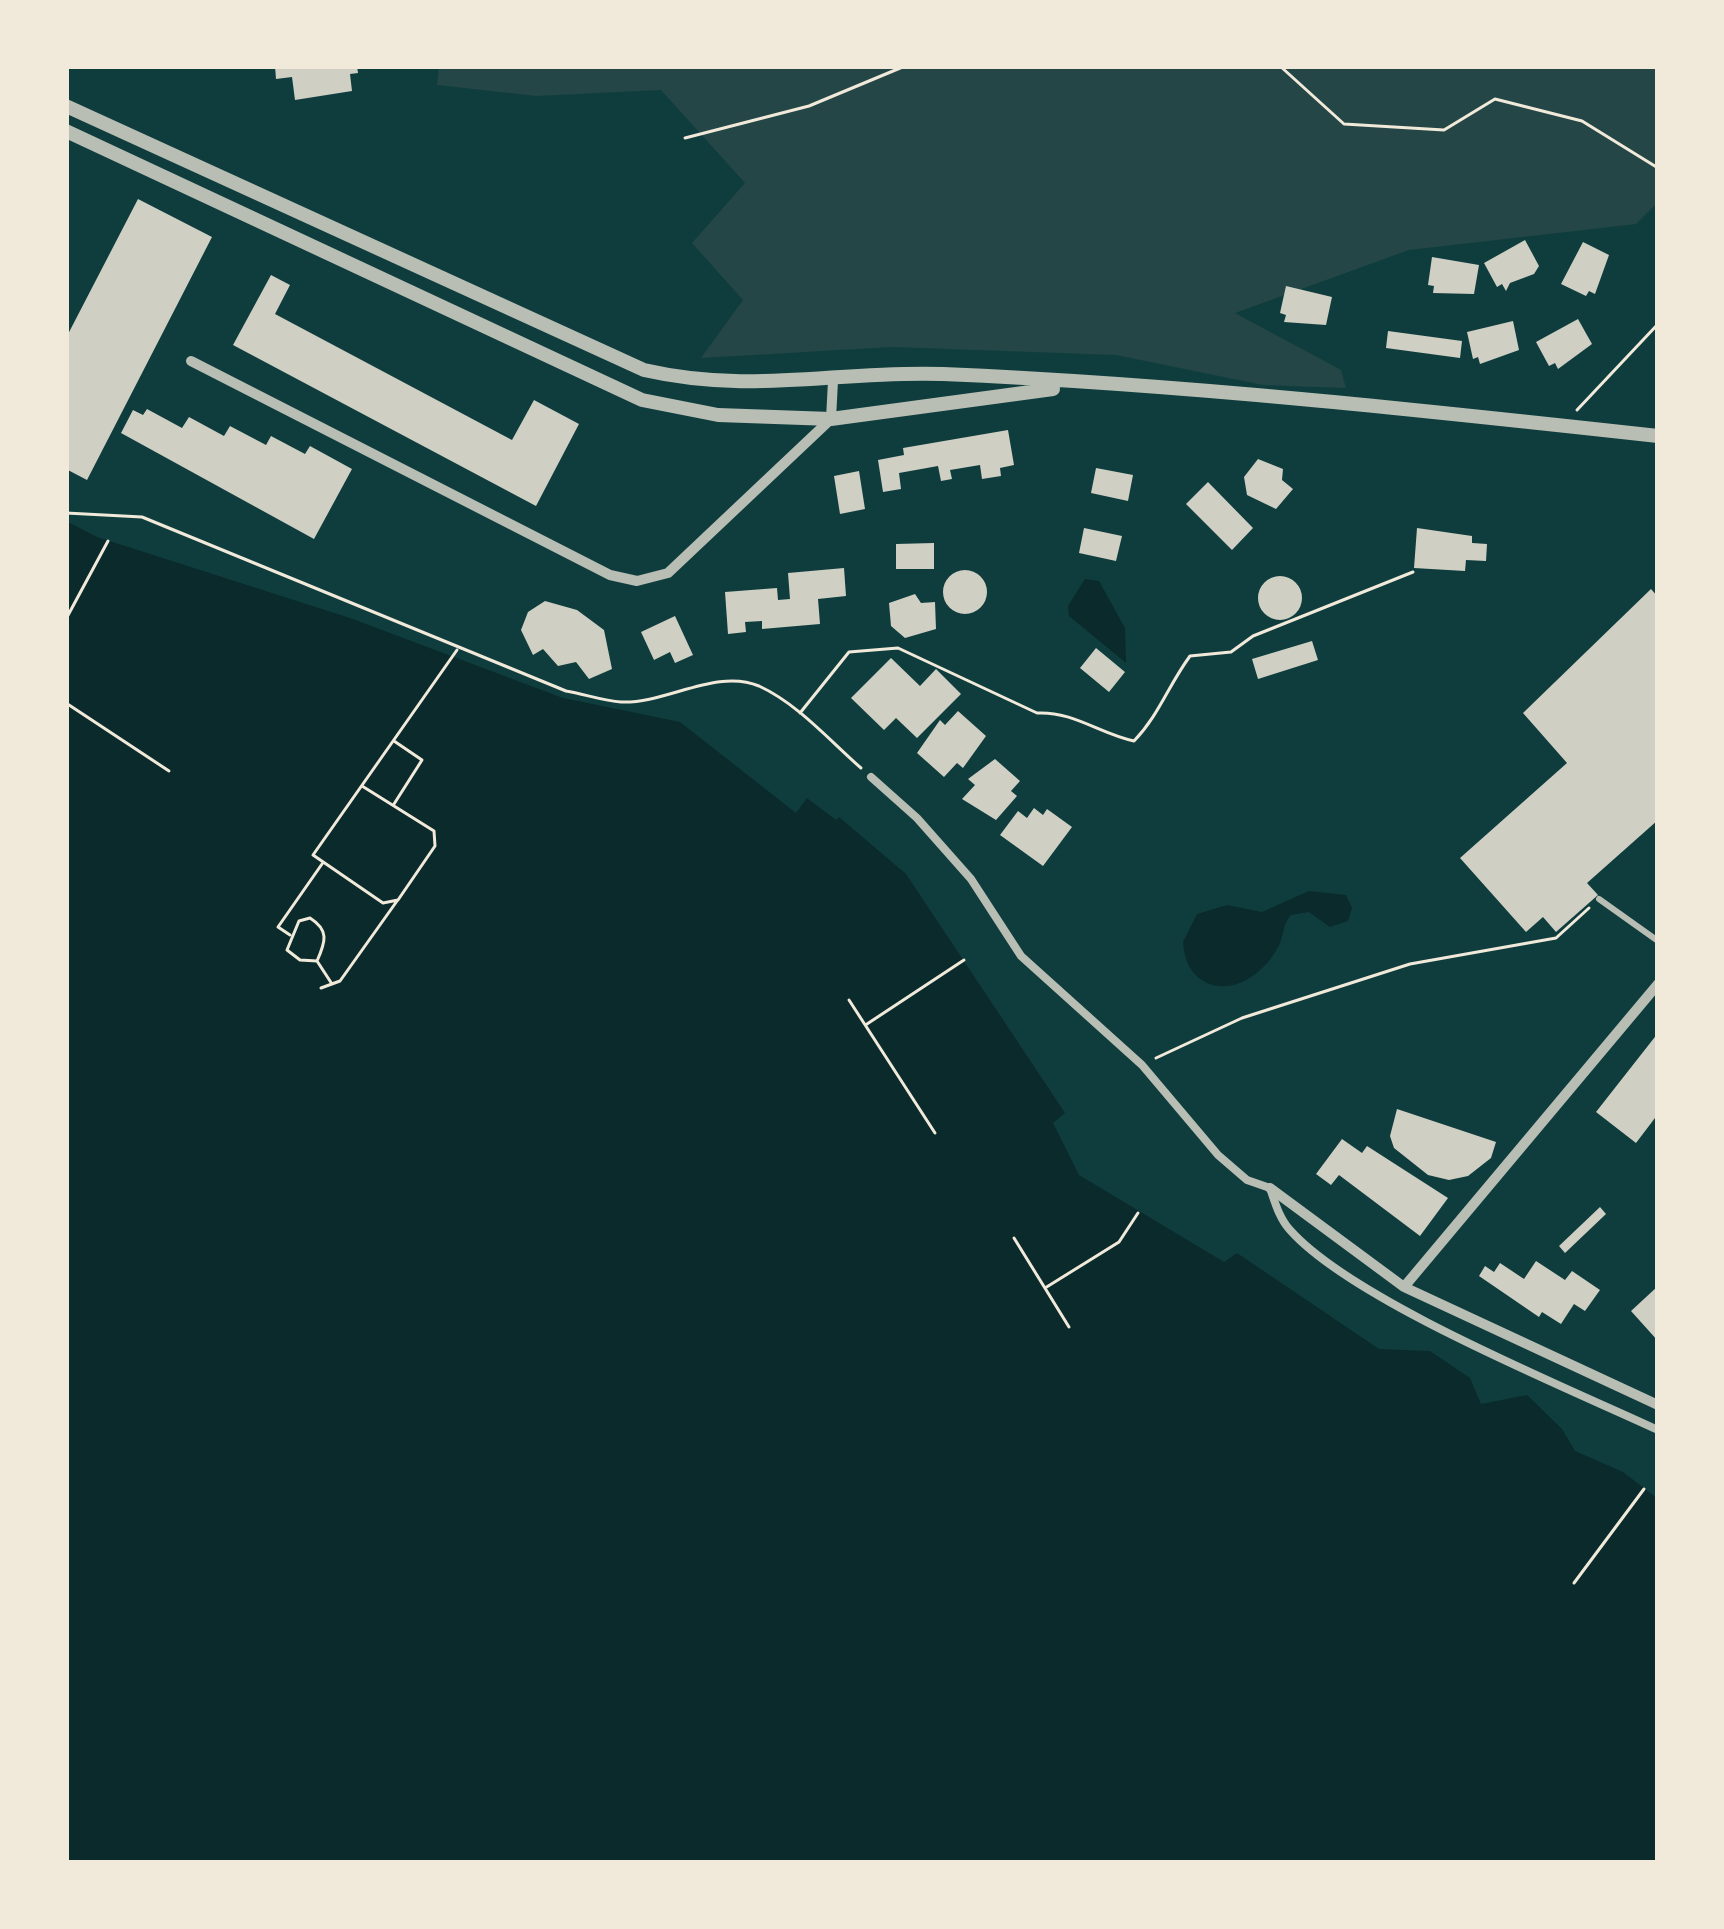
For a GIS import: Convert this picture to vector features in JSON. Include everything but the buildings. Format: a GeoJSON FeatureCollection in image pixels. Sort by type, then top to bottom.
{"type":"FeatureCollection","features":[{"type":"Feature","properties":{"kind":"street"},"geometry":{"type":"LineString","coordinates":[[66,106],[644,370],[694,381],[833,381],[938,374],[1658,436]]}},
{"type":"Feature","properties":{"kind":"street"},"geometry":{"type":"LineString","coordinates":[[66,131],[642,400],[718,415],[831,419],[1080,385]]}},
{"type":"Feature","properties":{"kind":"street"},"geometry":{"type":"LineString","coordinates":[[190,361],[610,575],[637,581],[668,573],[831,419],[833,381]]}},
{"type":"Feature","properties":{"kind":"street"},"geometry":{"type":"LineString","coordinates":[[871,777],[917,818],[971,879],[1021,956],[1142,1064],[1218,1155],[1247,1180],[1270,1188],[1404,1287],[1658,1405]]}},
{"type":"Feature","properties":{"kind":"street"},"geometry":{"type":"LineString","coordinates":[[1404,1287],[1658,984]]}},
{"type":"Feature","properties":{"kind":"street"},"geometry":{"type":"LineString","coordinates":[[1270,1188],[1290,1230],[1358,1281],[1658,1430]]}},
{"type":"Feature","properties":{"kind":"lane"},"geometry":{"type":"LineString","coordinates":[[1599,899],[1658,941]]}},
{"type":"Feature","properties":{"kind":"path"},"geometry":{"type":"LineString","coordinates":[[685,137],[808,106],[905,66]]}},
{"type":"Feature","properties":{"kind":"path"},"geometry":{"type":"LineString","coordinates":[[1280,66],[1344,124],[1444,130],[1495,99],[1582,121],[1658,168]]}},
{"type":"Feature","properties":{"kind":"path"},"geometry":{"type":"LineString","coordinates":[[1562,426],[1658,324]]}},
{"type":"Feature","properties":{"kind":"path"},"geometry":{"type":"LineString","coordinates":[[66,513],[142,517],[566,691],[621,702],[665,698],[720,682],[754,684],[800,714],[871,777]]}},
{"type":"Feature","properties":{"kind":"path"},"geometry":{"type":"LineString","coordinates":[[66,619],[108,541]]}},
{"type":"Feature","properties":{"kind":"path"},"geometry":{"type":"LineString","coordinates":[[800,714],[849,652],[898,649],[1037,713],[1058,712],[1103,734],[1134,741],[1160,714],[1164,692],[1190,656],[1232,652],[1253,636],[1413,572]]}},
{"type":"Feature","properties":{"kind":"path"},"geometry":{"type":"LineString","coordinates":[[398,899],[382,903],[313,855],[458,649]]}},
{"type":"Feature","properties":{"kind":"path"},"geometry":{"type":"LineString","coordinates":[[66,703],[169,771]]}},
{"type":"Feature","properties":{"kind":"path"},"geometry":{"type":"LineString","coordinates":[[392,805],[422,760],[393,741]]}},
{"type":"Feature","properties":{"kind":"path"},"geometry":{"type":"LineString","coordinates":[[321,988],[340,981],[435,846],[434,831],[362,786]]}},
{"type":"Feature","properties":{"kind":"path"},"geometry":{"type":"LineString","coordinates":[[290,935],[278,927],[323,862]]}},
{"type":"Feature","properties":{"kind":"path"},"geometry":{"type":"LineString","coordinates":[[1142,1064],[1242,1018],[1410,964],[1556,938],[1599,899]]}},
{"type":"Feature","properties":{"kind":"path"},"geometry":{"type":"LineString","coordinates":[[317,961],[326,936],[322,926],[310,918],[299,921],[290,935],[291,956],[317,961],[332,984]]}},
{"type":"Feature","properties":{"kind":"path"},"geometry":{"type":"LineString","coordinates":[[866,1025],[964,960]]}},
{"type":"Feature","properties":{"kind":"path"},"geometry":{"type":"LineString","coordinates":[[850,1000],[935,1133]]}},
{"type":"Feature","properties":{"kind":"path"},"geometry":{"type":"LineString","coordinates":[[1045,1288],[1119,1242],[1138,1213]]}},
{"type":"Feature","properties":{"kind":"path"},"geometry":{"type":"LineString","coordinates":[[1014,1238],[1069,1327]]}},
{"type":"Feature","properties":{"kind":"path"},"geometry":{"type":"LineString","coordinates":[[1574,1583],[1644,1489]]}},
{"type":"Feature","properties":{"kind":"shaded area"},"geometry":{"type":"Polygon","coordinates":[[[439,66],[1658,66],[1658,202],[1636,224],[1409,250],[1235,313],[1341,370],[1346,388],[1263,385],[1116,355],[892,347],[701,358],[743,300],[692,243],[745,183],[661,90],[536,96],[437,85],[439,66]]]}},
{"type":"Feature","properties":{"kind":"shaded area"},"geometry":{"type":"Polygon","coordinates":[[[66,521],[97,537],[350,618],[563,698],[680,722],[796,813],[807,798],[836,820],[839,817],[906,874],[1065,1113],[1053,1123],[1079,1175],[1224,1262],[1237,1253],[1379,1349],[1430,1351],[1470,1378],[1481,1404],[1527,1395],[1562,1429],[1575,1451],[1623,1472],[1658,1499],[1658,1863],[66,1863],[66,521]]]}},
{"type":"Feature","properties":{"kind":"shaded area"},"geometry":{"type":"Polygon","coordinates":[[[1085,579],[1099,581],[1125,628],[1126,663],[1069,616],[1068,606],[1085,579]]]}},
{"type":"Feature","properties":{"kind":"shaded area"},"geometry":{"type":"Polygon","coordinates":[[[1309,891],[1346,895],[1352,908],[1348,921],[1330,927],[1309,912],[1291,915],[1271,958],[1237,984],[1216,986],[1192,970],[1183,942],[1197,914],[1227,905],[1262,912],[1309,891]]]}}]}
